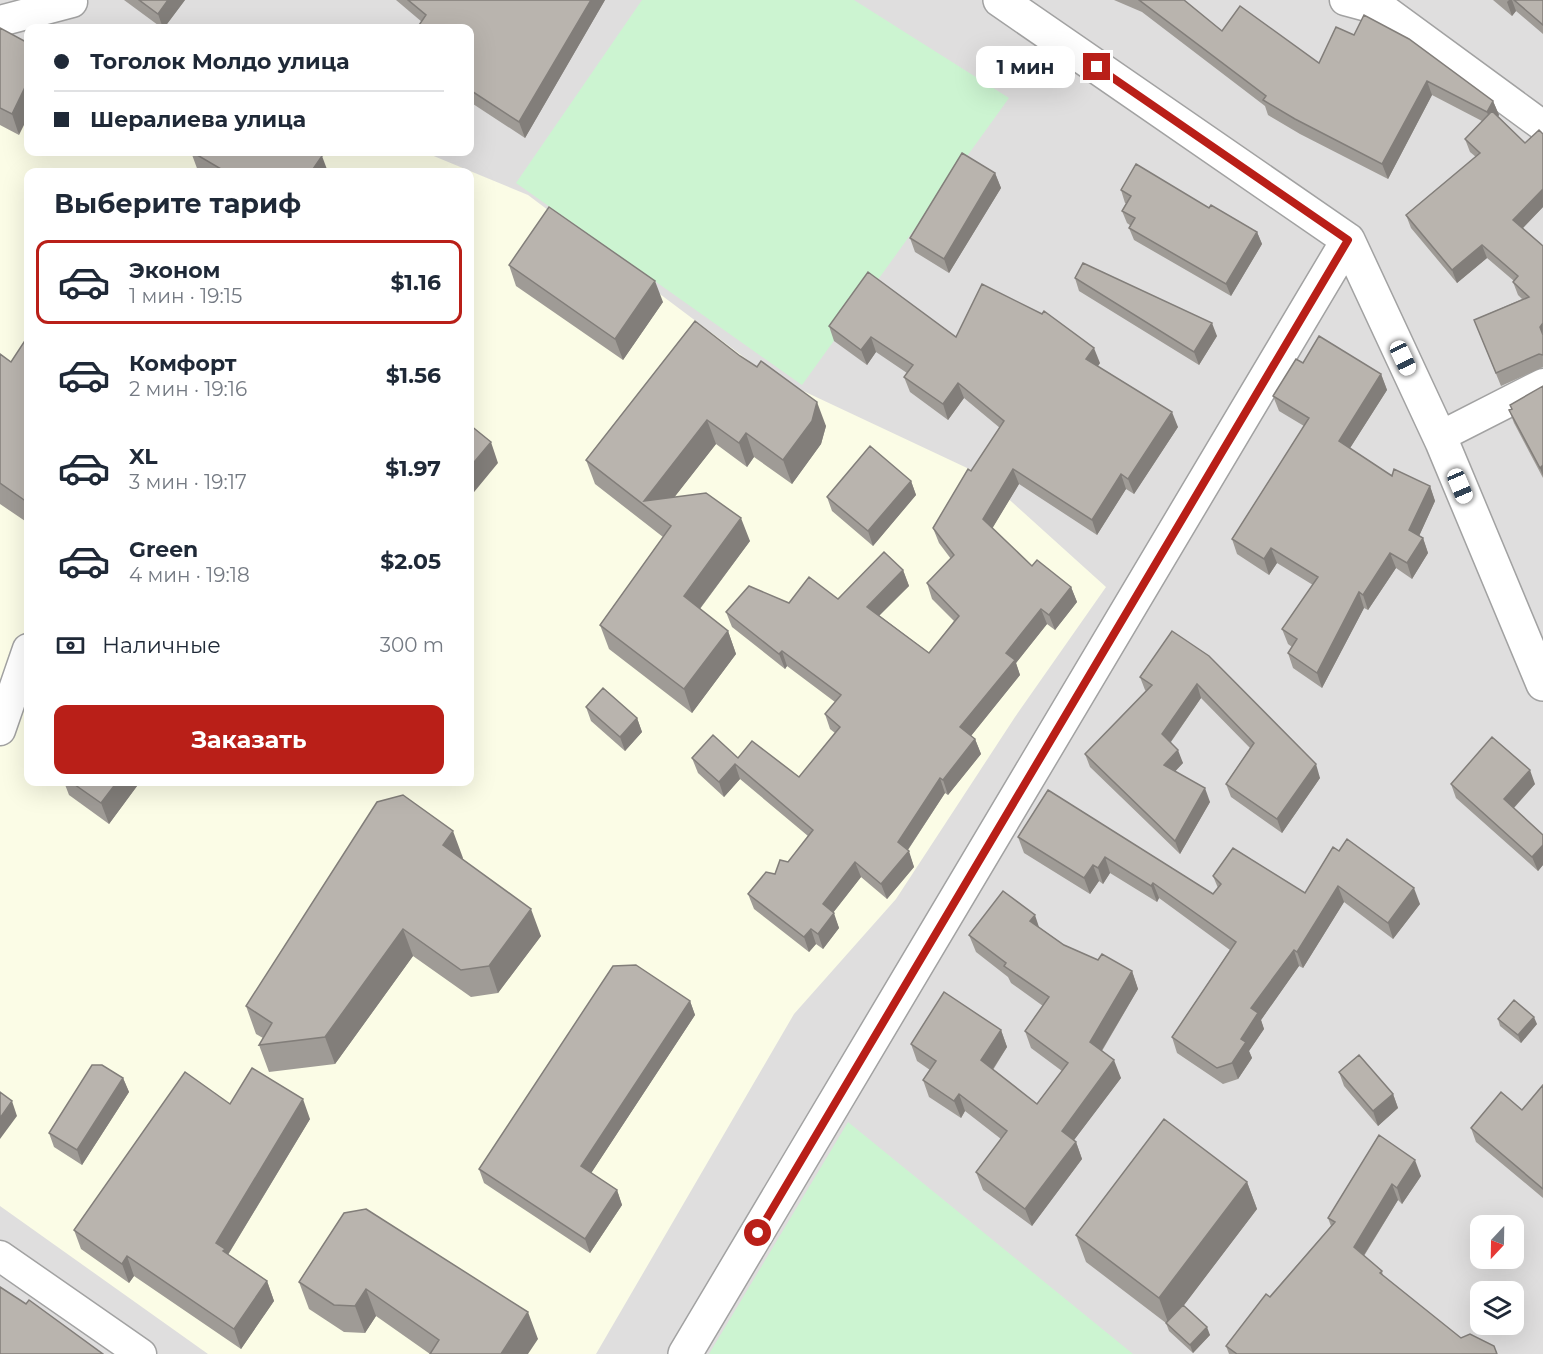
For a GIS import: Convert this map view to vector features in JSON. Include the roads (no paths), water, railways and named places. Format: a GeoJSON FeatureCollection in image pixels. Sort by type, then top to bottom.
{"type":"FeatureCollection","features":[{"type":"Feature","properties":{"kind":"street"},"geometry":{"type":"LineString","coordinates":[[1000,0],[1348,240],[1439,437],[1543,684]]}},
{"type":"Feature","properties":{"kind":"street"},"geometry":{"type":"LineString","coordinates":[[1344,0],[1386,11],[1543,126]]}},
{"type":"Feature","properties":{"kind":"street"},"geometry":{"type":"LineString","coordinates":[[0,21],[72,2]]}},
{"type":"Feature","properties":{"kind":"street"},"geometry":{"type":"LineString","coordinates":[[685,1354],[1348,240]]}},
{"type":"Feature","properties":{"kind":"street"},"geometry":{"type":"LineString","coordinates":[[1439,437],[1543,384]]}},
{"type":"Feature","properties":{"kind":"street"},"geometry":{"type":"LineString","coordinates":[[0,730],[24,661]]}},
{"type":"Feature","properties":{"kind":"street"},"geometry":{"type":"LineString","coordinates":[[0,1256],[141,1354]]}}]}
